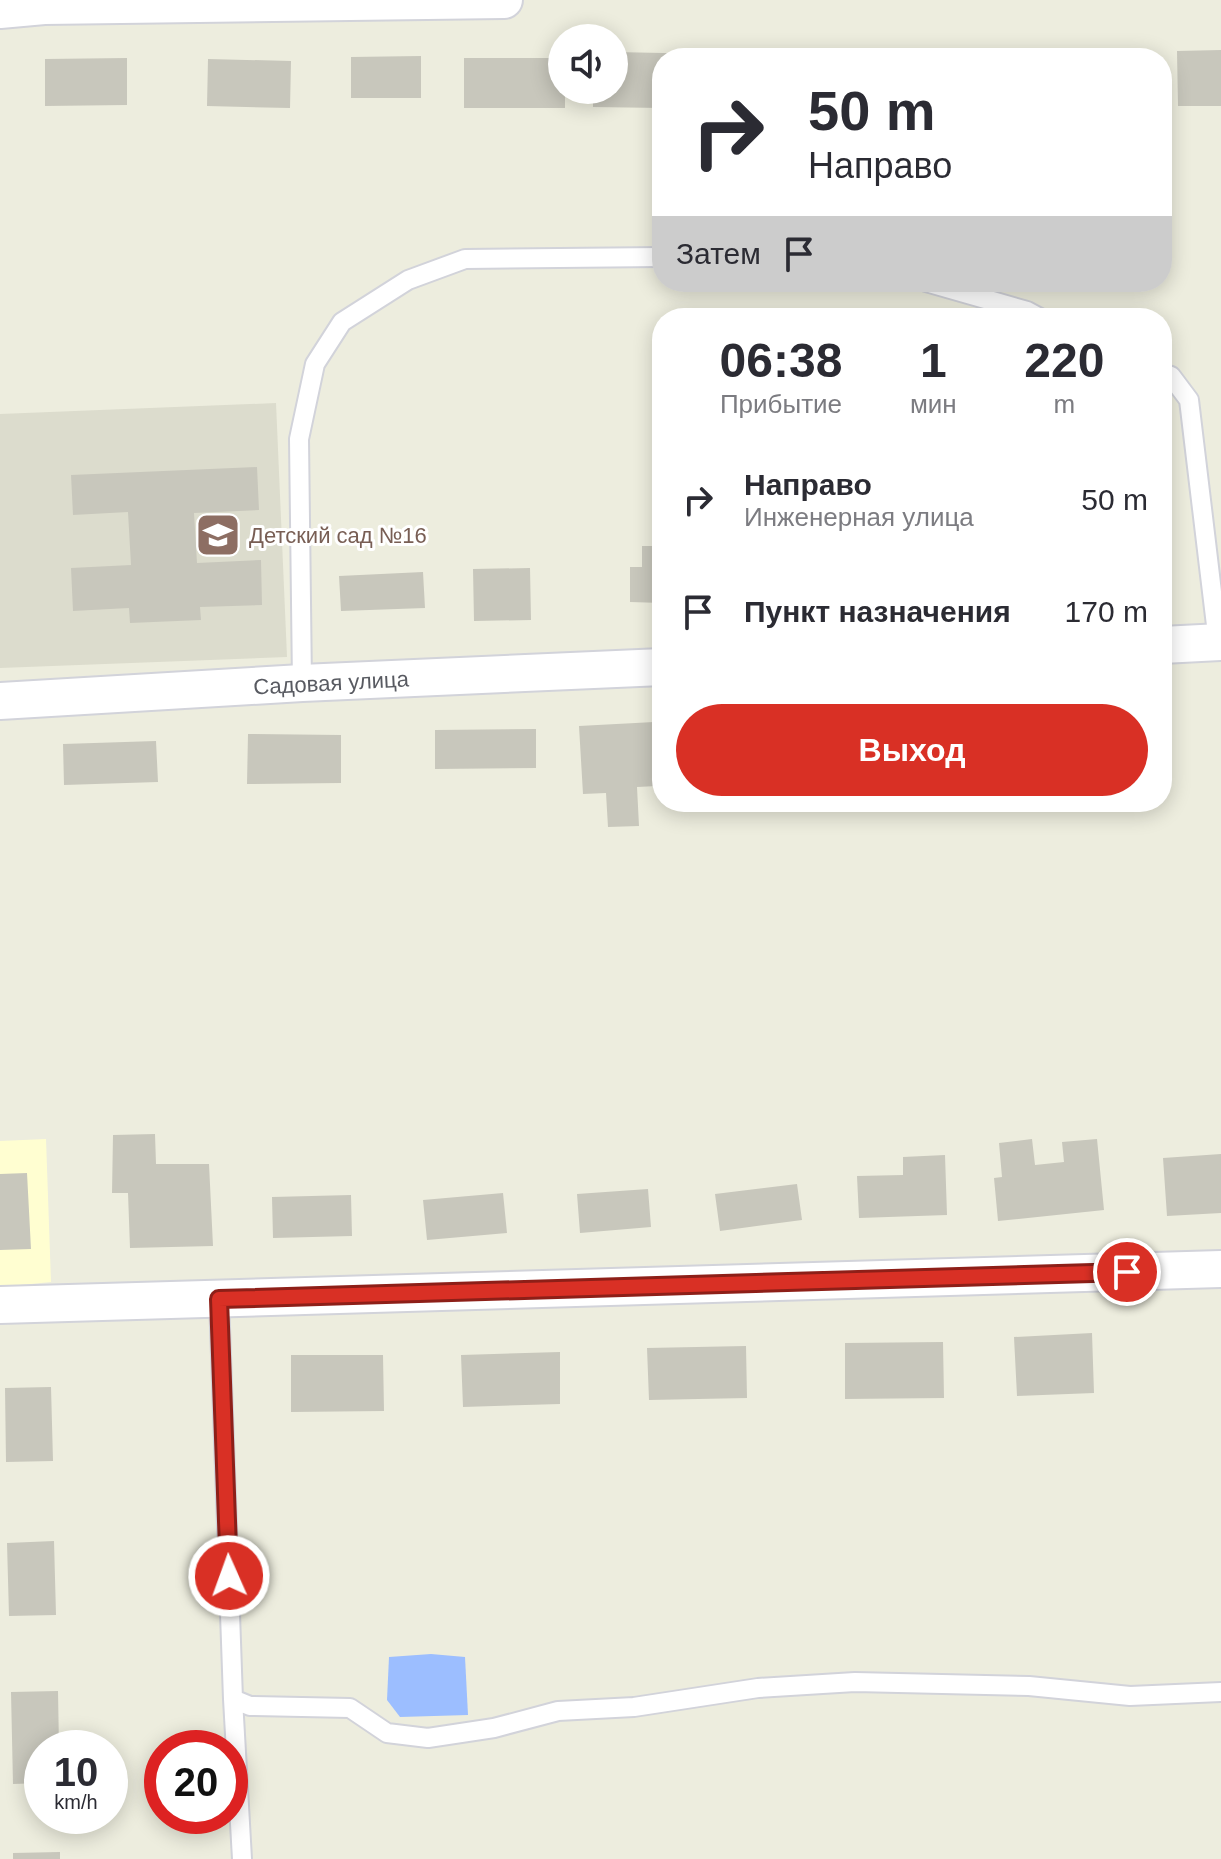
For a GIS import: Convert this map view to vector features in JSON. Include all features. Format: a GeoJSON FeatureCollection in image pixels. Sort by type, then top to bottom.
{"type":"FeatureCollection","features":[{"type":"Feature","properties":{"kind":"street"},"geometry":{"type":"LineString","coordinates":[[0,10],[44,6],[504,0]]}},
{"type":"Feature","properties":{"kind":"street"},"geometry":{"type":"LineString","coordinates":[[1172,644],[1220,642]]}},
{"type":"Feature","properties":{"kind":"street","name":"Садовая улица"},"geometry":{"type":"LineString","coordinates":[[0,701],[302,683],[652,667]]}},
{"type":"Feature","properties":{"kind":"street"},"geometry":{"type":"LineString","coordinates":[[0,1305],[1221,1269]]}},
{"type":"Feature","properties":{"kind":"lane"},"geometry":{"type":"LineString","coordinates":[[302,683],[299,439],[315,364],[342,322],[408,280],[465,259],[652,257]]}},
{"type":"Feature","properties":{"kind":"lane"},"geometry":{"type":"LineString","coordinates":[[961,292],[1015,308]]}},
{"type":"Feature","properties":{"kind":"lane"},"geometry":{"type":"LineString","coordinates":[[1172,377],[1189,400],[1220,642]]}},
{"type":"Feature","properties":{"kind":"lane"},"geometry":{"type":"LineString","coordinates":[[219,1299],[233,1699],[242,1859]]}},
{"type":"Feature","properties":{"kind":"lane"},"geometry":{"type":"LineString","coordinates":[[233,1699],[250,1706],[350,1708],[387,1733],[428,1738],[494,1728],[558,1711],[634,1707],[758,1688],[855,1682],[1029,1686],[1130,1696],[1221,1692]]}},
{"type":"Feature","properties":{"kind":"shaded area"},"geometry":{"type":"Polygon","coordinates":[[[276,403],[287,657],[0,668],[0,414],[276,403]]]}},
{"type":"Feature","properties":{"kind":"shaded area"},"geometry":{"type":"Polygon","coordinates":[[[46,1139],[51,1282],[0,1287],[0,1141],[46,1139]]]}},
{"type":"Feature","properties":{"kind":"water"},"geometry":{"type":"Polygon","coordinates":[[[431,1654],[465,1657],[468,1715],[400,1717],[387,1700],[389,1657],[431,1654]]]}},
{"type":"Feature","properties":{"kind":"building"},"geometry":{"type":"Polygon","coordinates":[[[1221,50],[1221,106],[1178,106],[1177,51],[1221,50]]]}},
{"type":"Feature","properties":{"kind":"building"},"geometry":{"type":"Polygon","coordinates":[[[628,52],[652,53],[652,108],[593,107],[593,104],[628,104],[628,52]]]}},
{"type":"Feature","properties":{"kind":"building"},"geometry":{"type":"Polygon","coordinates":[[[421,56],[421,98],[351,98],[351,57],[421,56]]]}},
{"type":"Feature","properties":{"kind":"building"},"geometry":{"type":"Polygon","coordinates":[[[127,58],[127,105],[45,106],[45,59],[127,58]]]}},
{"type":"Feature","properties":{"kind":"building"},"geometry":{"type":"Polygon","coordinates":[[[464,58],[548,58],[548,104],[565,104],[565,108],[464,108],[464,58]]]}},
{"type":"Feature","properties":{"kind":"building"},"geometry":{"type":"Polygon","coordinates":[[[208,59],[291,61],[290,108],[207,106],[208,59]]]}},
{"type":"Feature","properties":{"kind":"building"},"geometry":{"type":"Polygon","coordinates":[[[257,467],[259,510],[194,513],[197,563],[261,560],[262,605],[200,607],[201,620],[130,623],[129,608],[73,611],[71,568],[131,565],[128,512],[73,515],[71,475],[257,467]]]}},
{"type":"Feature","properties":{"kind":"building"},"geometry":{"type":"Polygon","coordinates":[[[642,546],[652,546],[652,603],[630,602],[630,567],[642,567],[642,546]]]}},
{"type":"Feature","properties":{"kind":"building"},"geometry":{"type":"Polygon","coordinates":[[[530,568],[531,620],[474,621],[473,569],[530,568]]]}},
{"type":"Feature","properties":{"kind":"building"},"geometry":{"type":"Polygon","coordinates":[[[423,572],[425,608],[341,611],[339,576],[423,572]]]}},
{"type":"Feature","properties":{"kind":"building"},"geometry":{"type":"Polygon","coordinates":[[[652,722],[652,786],[637,787],[639,826],[608,827],[606,793],[583,794],[579,726],[652,722]]]}},
{"type":"Feature","properties":{"kind":"building"},"geometry":{"type":"Polygon","coordinates":[[[536,729],[536,768],[435,769],[435,730],[536,729]]]}},
{"type":"Feature","properties":{"kind":"building"},"geometry":{"type":"Polygon","coordinates":[[[248,734],[341,735],[341,783],[247,784],[248,734]]]}},
{"type":"Feature","properties":{"kind":"building"},"geometry":{"type":"Polygon","coordinates":[[[156,741],[158,782],[64,785],[63,744],[156,741]]]}},
{"type":"Feature","properties":{"kind":"building"},"geometry":{"type":"Polygon","coordinates":[[[155,1134],[156,1164],[209,1164],[213,1246],[130,1248],[128,1193],[112,1193],[113,1135],[155,1134]]]}},
{"type":"Feature","properties":{"kind":"building"},"geometry":{"type":"Polygon","coordinates":[[[1032,1139],[1035,1165],[1064,1162],[1062,1142],[1097,1139],[1104,1210],[998,1221],[994,1178],[1002,1177],[999,1143],[1032,1139]]]}},
{"type":"Feature","properties":{"kind":"building"},"geometry":{"type":"Polygon","coordinates":[[[1221,1154],[1221,1213],[1167,1216],[1163,1158],[1221,1154]]]}},
{"type":"Feature","properties":{"kind":"building"},"geometry":{"type":"Polygon","coordinates":[[[945,1155],[947,1215],[859,1218],[857,1176],[903,1175],[903,1157],[945,1155]]]}},
{"type":"Feature","properties":{"kind":"building"},"geometry":{"type":"Polygon","coordinates":[[[27,1173],[31,1249],[0,1250],[0,1174],[27,1173]]]}},
{"type":"Feature","properties":{"kind":"building"},"geometry":{"type":"Polygon","coordinates":[[[797,1184],[802,1220],[720,1231],[715,1194],[797,1184]]]}},
{"type":"Feature","properties":{"kind":"building"},"geometry":{"type":"Polygon","coordinates":[[[648,1189],[651,1227],[580,1233],[577,1194],[648,1189]]]}},
{"type":"Feature","properties":{"kind":"building"},"geometry":{"type":"Polygon","coordinates":[[[503,1193],[507,1233],[427,1240],[423,1200],[503,1193]]]}},
{"type":"Feature","properties":{"kind":"building"},"geometry":{"type":"Polygon","coordinates":[[[351,1195],[352,1236],[273,1238],[272,1197],[351,1195]]]}},
{"type":"Feature","properties":{"kind":"building"},"geometry":{"type":"Polygon","coordinates":[[[1092,1333],[1094,1393],[1017,1396],[1014,1337],[1092,1333]]]}},
{"type":"Feature","properties":{"kind":"building"},"geometry":{"type":"Polygon","coordinates":[[[943,1342],[944,1398],[845,1399],[845,1343],[943,1342]]]}},
{"type":"Feature","properties":{"kind":"building"},"geometry":{"type":"Polygon","coordinates":[[[746,1346],[747,1398],[649,1400],[647,1348],[746,1346]]]}},
{"type":"Feature","properties":{"kind":"building"},"geometry":{"type":"Polygon","coordinates":[[[560,1352],[560,1404],[463,1407],[461,1355],[560,1352]]]}},
{"type":"Feature","properties":{"kind":"building"},"geometry":{"type":"Polygon","coordinates":[[[291,1355],[383,1355],[384,1411],[291,1412],[291,1355]]]}},
{"type":"Feature","properties":{"kind":"building"},"geometry":{"type":"Polygon","coordinates":[[[51,1387],[53,1461],[6,1462],[5,1388],[51,1387]]]}},
{"type":"Feature","properties":{"kind":"building"},"geometry":{"type":"Polygon","coordinates":[[[54,1541],[56,1615],[9,1616],[7,1543],[54,1541]]]}},
{"type":"Feature","properties":{"kind":"building"},"geometry":{"type":"Polygon","coordinates":[[[58,1691],[59,1730],[24,1730],[24,1784],[13,1784],[11,1692],[58,1691]]]}},
{"type":"Feature","properties":{"kind":"building"},"geometry":{"type":"Polygon","coordinates":[[[60,1852],[60,1859],[13,1859],[13,1853],[60,1852]]]}},
{"type":"Feature","properties":{"kind":"place","name":"Детский сад №16"},"geometry":{"type":"Point","coordinates":[218,535]}},
{"type":"Feature","properties":{"kind":"route"},"geometry":{"type":"LineString","coordinates":[[229,1576],[219,1299],[1127,1272]]}}]}
